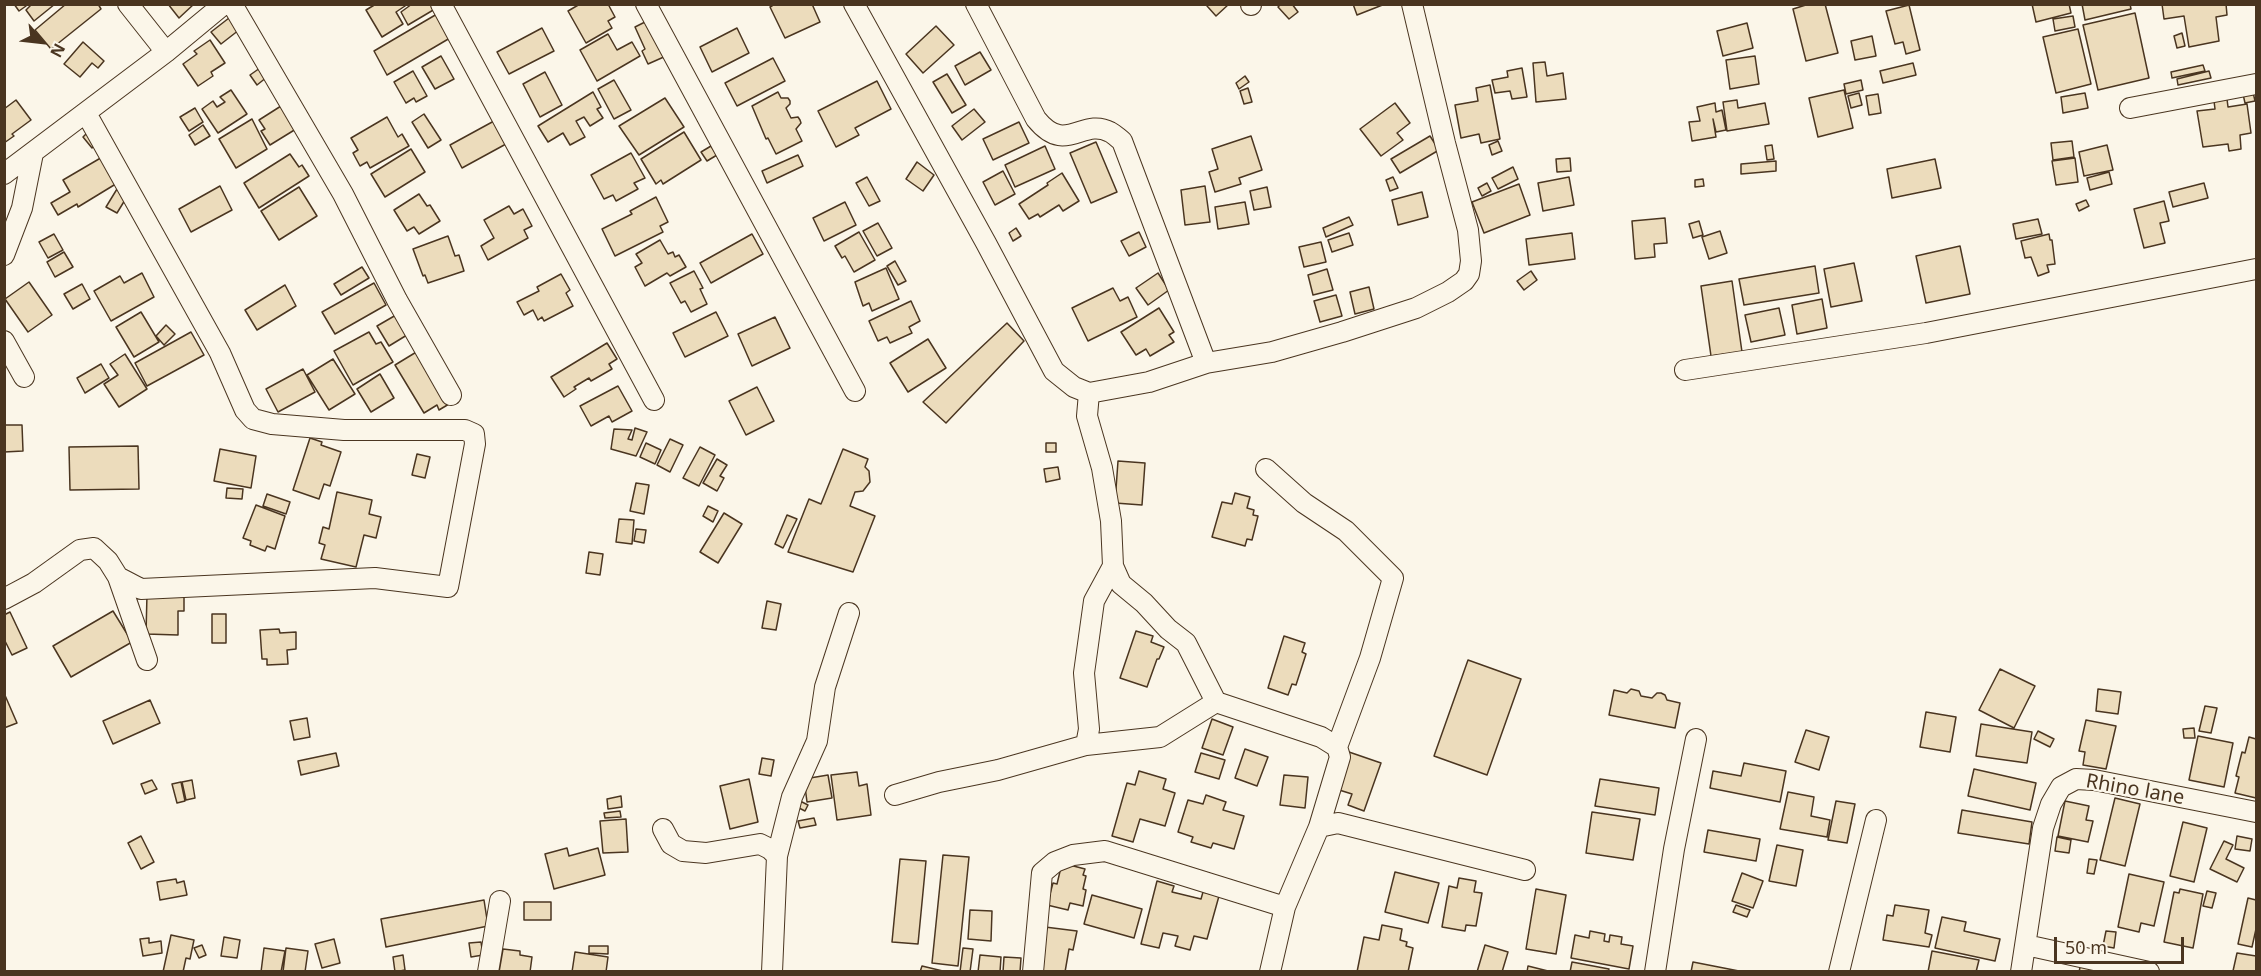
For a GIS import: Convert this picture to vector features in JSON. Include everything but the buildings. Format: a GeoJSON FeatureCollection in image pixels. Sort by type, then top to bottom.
{"type":"FeatureCollection","features":[{"type":"Feature","properties":{"kind":"street"},"geometry":{"type":"LineString","coordinates":[[128,4],[166,52]]}},
{"type":"Feature","properties":{"kind":"street"},"geometry":{"type":"LineString","coordinates":[[4,174],[166,52],[224,4]]}},
{"type":"Feature","properties":{"kind":"street"},"geometry":{"type":"LineString","coordinates":[[232,4],[344,194],[397,300],[451,395]]}},
{"type":"Feature","properties":{"kind":"street"},"geometry":{"type":"LineString","coordinates":[[441,4],[654,400]]}},
{"type":"Feature","properties":{"kind":"street"},"geometry":{"type":"LineString","coordinates":[[646,4],[855,391]]}},
{"type":"Feature","properties":{"kind":"street"},"geometry":{"type":"LineString","coordinates":[[854,4],[1054,371],[1074,387],[1089,393],[1149,382],[1206,363],[1272,352],[1416,308],[1464,281],[1469,274],[1471,261],[1468,230],[1412,4]]}},
{"type":"Feature","properties":{"kind":"street"},"geometry":{"type":"LineString","coordinates":[[976,4],[1036,119],[1046,131],[1069,136],[1094,128],[1109,131],[1122,141],[1206,363]]}},
{"type":"Feature","properties":{"kind":"street"},"geometry":{"type":"LineString","coordinates":[[2130,108],[2256,84]]}},
{"type":"Feature","properties":{"kind":"street"},"geometry":{"type":"LineString","coordinates":[[86,113],[220,353],[245,410],[253,418],[272,424],[344,430],[465,430],[474,434],[475,444],[448,587],[375,578],[141,589],[118,577]]}},
{"type":"Feature","properties":{"kind":"street"},"geometry":{"type":"LineString","coordinates":[[4,255],[22,208],[33,153]]}},
{"type":"Feature","properties":{"kind":"street"},"geometry":{"type":"LineString","coordinates":[[1685,370],[1926,333],[2256,269]]}},
{"type":"Feature","properties":{"kind":"street"},"geometry":{"type":"LineString","coordinates":[[4,341],[24,377]]}},
{"type":"Feature","properties":{"kind":"street"},"geometry":{"type":"LineString","coordinates":[[1089,393],[1087,416],[1102,468],[1112,521],[1113,566],[1121,584],[1186,643],[1216,702],[1321,738],[1337,747]]}},
{"type":"Feature","properties":{"kind":"street"},"geometry":{"type":"LineString","coordinates":[[1266,469],[1304,503],[1346,531],[1393,578],[1370,658],[1337,747],[1340,756],[1319,827],[1285,906],[1270,972]]}},
{"type":"Feature","properties":{"kind":"street"},"geometry":{"type":"LineString","coordinates":[[4,599],[34,583],[80,549],[94,548],[108,561],[118,577],[147,660]]}},
{"type":"Feature","properties":{"kind":"street"},"geometry":{"type":"LineString","coordinates":[[1086,745],[1089,729],[1084,673],[1094,601],[1113,566]]}},
{"type":"Feature","properties":{"kind":"street"},"geometry":{"type":"LineString","coordinates":[[772,972],[777,856],[792,797],[817,741],[825,687],[849,613]]}},
{"type":"Feature","properties":{"kind":"street"},"geometry":{"type":"LineString","coordinates":[[895,795],[1086,745],[1160,737],[1216,702]]}},
{"type":"Feature","properties":{"kind":"street"},"geometry":{"type":"LineString","coordinates":[[1655,972],[1674,849],[1696,739]]}},
{"type":"Feature","properties":{"kind":"street","name":"Rhino lane"},"geometry":{"type":"LineString","coordinates":[[2021,972],[2043,828],[2051,804],[2061,787],[2076,779],[2094,780],[2256,812]]}},
{"type":"Feature","properties":{"kind":"street"},"geometry":{"type":"LineString","coordinates":[[1839,972],[1876,820]]}},
{"type":"Feature","properties":{"kind":"street"},"geometry":{"type":"LineString","coordinates":[[1319,827],[1338,823],[1526,870]]}},
{"type":"Feature","properties":{"kind":"street"},"geometry":{"type":"LineString","coordinates":[[663,829],[671,844],[683,851],[706,853],[760,844],[777,856]]}},
{"type":"Feature","properties":{"kind":"street"},"geometry":{"type":"LineString","coordinates":[[1033,972],[1042,873],[1055,862],[1073,855],[1106,850],[1285,906]]}},
{"type":"Feature","properties":{"kind":"street"},"geometry":{"type":"LineString","coordinates":[[488,972],[500,901]]}},
{"type":"Feature","properties":{"kind":"street"},"geometry":{"type":"LineString","coordinates":[[2026,945],[2149,972]]}}]}
